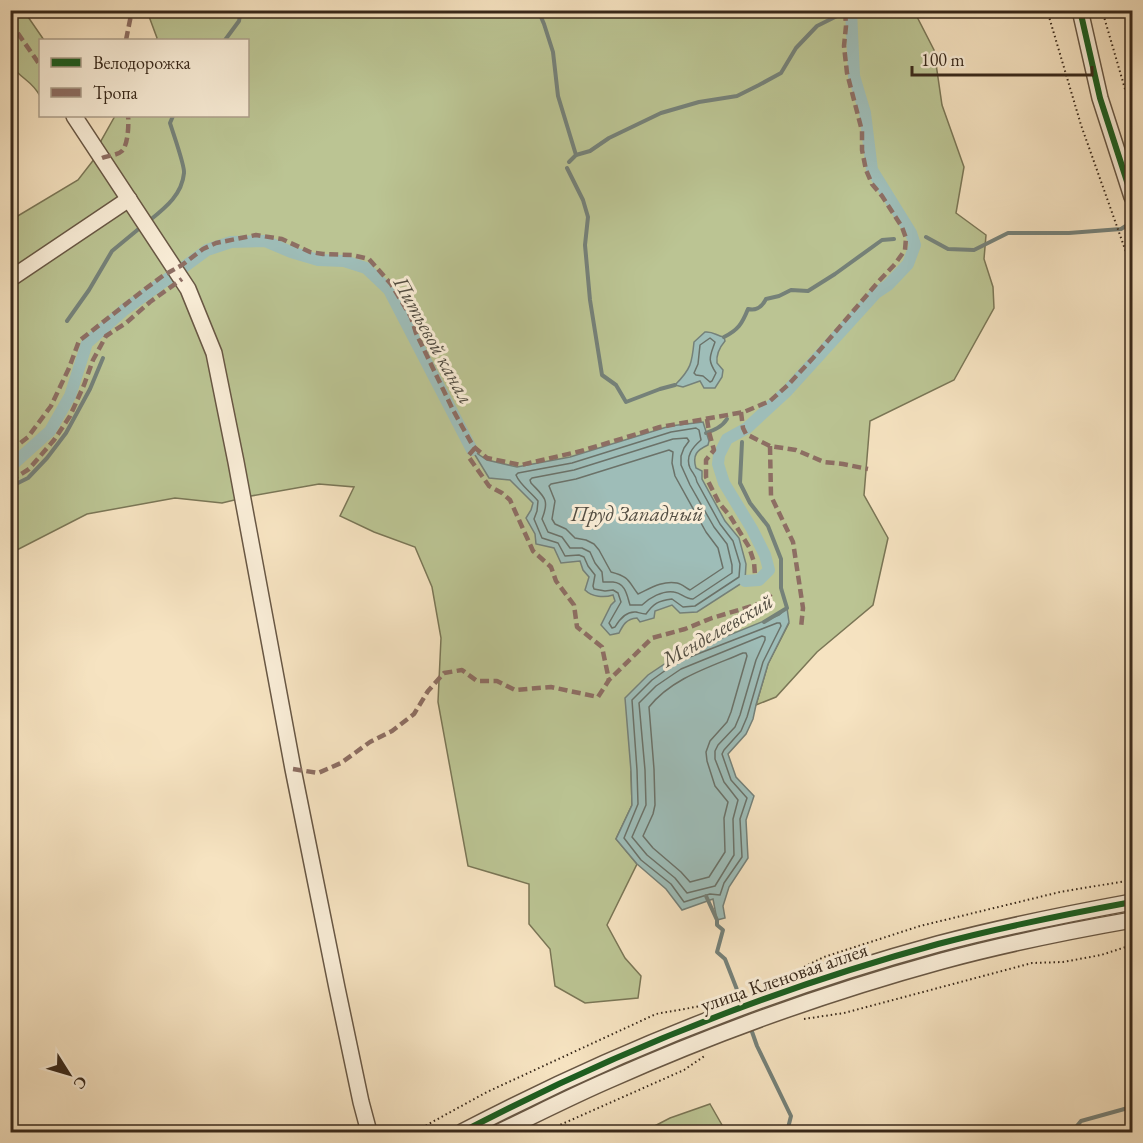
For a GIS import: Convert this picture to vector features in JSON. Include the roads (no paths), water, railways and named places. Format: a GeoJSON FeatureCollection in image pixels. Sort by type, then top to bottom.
{"type":"FeatureCollection","features":[{"type":"Feature","properties":{"kind":"street"},"geometry":{"type":"LineString","coordinates":[[1080,10],[1100,98],[1132,197]]}},
{"type":"Feature","properties":{"kind":"street"},"geometry":{"type":"LineString","coordinates":[[75,117],[188,289],[214,353],[237,462],[336,988],[369,1132]]}},
{"type":"Feature","properties":{"kind":"street"},"geometry":{"type":"LineString","coordinates":[[10,279],[129,199]]}},
{"type":"Feature","properties":{"kind":"street","name":"улица Кленовая аллея"},"geometry":{"type":"LineString","coordinates":[[462,1132],[545,1090],[721,1008],[771,997],[841,973],[939,944],[1050,918],[1132,902]]}},
{"type":"Feature","properties":{"kind":"street","name":"улица Кленовая аллея"},"geometry":{"type":"LineString","coordinates":[[499,1132],[609,1080],[776,1013],[944,960],[1132,920]]}},
{"type":"Feature","properties":{"kind":"water"},"geometry":{"type":"Polygon","coordinates":[[[705,332],[724,337],[725,341],[718,351],[717,360],[723,370],[722,377],[715,388],[704,388],[700,381],[683,387],[675,385],[690,365],[694,342],[705,332]]]}},
{"type":"Feature","properties":{"kind":"water","name":"Пруд Западный"},"geometry":{"type":"Polygon","coordinates":[[[703,422],[709,441],[708,445],[696,454],[696,468],[702,471],[702,479],[725,521],[739,538],[746,564],[745,581],[697,612],[680,613],[672,605],[655,611],[654,618],[640,622],[637,618],[630,620],[619,633],[610,635],[601,625],[615,601],[613,595],[591,594],[585,590],[589,577],[580,561],[561,563],[554,548],[536,544],[535,534],[526,518],[533,503],[510,480],[489,478],[472,450],[487,460],[517,467],[570,457],[670,426],[703,422]]]}},
{"type":"Feature","properties":{"kind":"water"},"geometry":{"type":"Polygon","coordinates":[[[787,608],[789,622],[768,664],[753,719],[746,734],[728,754],[736,777],[754,796],[746,820],[748,858],[729,887],[723,906],[725,918],[717,920],[713,899],[682,910],[666,889],[637,864],[616,839],[632,805],[625,698],[648,675],[675,657],[779,615],[787,608]]]}},
{"type":"Feature","properties":{"kind":"waterway"},"geometry":{"type":"LineString","coordinates":[[226,39],[239,21],[241,10]]}},
{"type":"Feature","properties":{"kind":"waterway","name":"Менделеевский"},"geometry":{"type":"LineString","coordinates":[[350,10],[354,13],[362,10]]}},
{"type":"Feature","properties":{"kind":"waterway","name":"Менделеевский"},"geometry":{"type":"LineString","coordinates":[[538,10],[553,52],[558,96],[576,155],[569,162]]}},
{"type":"Feature","properties":{"kind":"waterway"},"geometry":{"type":"LineString","coordinates":[[745,581],[759,580],[769,570],[765,555],[752,529],[724,483],[718,464],[719,455],[727,439],[747,428],[787,391],[876,293],[888,285],[908,264],[915,245],[911,233],[872,170],[865,113],[854,76],[851,10]]}},
{"type":"Feature","properties":{"kind":"waterway"},"geometry":{"type":"LineString","coordinates":[[576,155],[590,151],[609,138],[661,113],[699,102],[737,96],[759,85],[781,73],[796,48],[817,26],[837,16]]}},
{"type":"Feature","properties":{"kind":"waterway"},"geometry":{"type":"LineString","coordinates":[[149,221],[172,200],[183,181],[183,164],[170,123],[173,117]]}},
{"type":"Feature","properties":{"kind":"waterway","name":"Менделеевский"},"geometry":{"type":"LineString","coordinates":[[567,168],[583,200],[588,217],[585,245],[590,300],[602,375],[616,385],[626,402],[675,385]]}},
{"type":"Feature","properties":{"kind":"waterway"},"geometry":{"type":"LineString","coordinates":[[926,237],[948,249],[974,250],[1008,233],[1069,233],[1121,229],[1132,222]]}},
{"type":"Feature","properties":{"kind":"waterway"},"geometry":{"type":"LineString","coordinates":[[67,321],[112,251],[141,227]]}},
{"type":"Feature","properties":{"kind":"waterway"},"geometry":{"type":"LineString","coordinates":[[724,337],[739,326],[748,309],[757,309],[766,299],[791,290],[808,291],[882,240],[894,239]]}},
{"type":"Feature","properties":{"kind":"waterway","name":"Питьевой канал"},"geometry":{"type":"LineString","coordinates":[[180,270],[207,250],[231,242],[265,241],[318,260],[344,261],[366,268],[389,290],[472,450]]}},
{"type":"Feature","properties":{"kind":"waterway","name":"Питьевой канал"},"geometry":{"type":"LineString","coordinates":[[10,467],[50,431],[70,396],[87,343],[124,310],[173,275]]}},
{"type":"Feature","properties":{"kind":"waterway"},"geometry":{"type":"LineString","coordinates":[[10,487],[28,478],[66,433],[90,389],[103,358]]}},
{"type":"Feature","properties":{"kind":"waterway"},"geometry":{"type":"LineString","coordinates":[[706,433],[720,426],[727,419]]}},
{"type":"Feature","properties":{"kind":"waterway","name":"Менделеевский"},"geometry":{"type":"LineString","coordinates":[[742,442],[740,483],[750,503],[768,526],[781,559],[781,588],[787,608],[764,622]]}},
{"type":"Feature","properties":{"kind":"waterway","name":"Менделеевский"},"geometry":{"type":"LineString","coordinates":[[706,896],[717,925],[723,930],[717,952],[725,959],[743,1005]]}},
{"type":"Feature","properties":{"kind":"waterway","name":"Менделеевский"},"geometry":{"type":"LineString","coordinates":[[750,1026],[757,1046],[791,1116],[787,1132]]}},
{"type":"Feature","properties":{"kind":"waterway","name":"Менделеевский"},"geometry":{"type":"LineString","coordinates":[[1072,1132],[1081,1121],[1128,1108],[1132,1109]]}}]}
